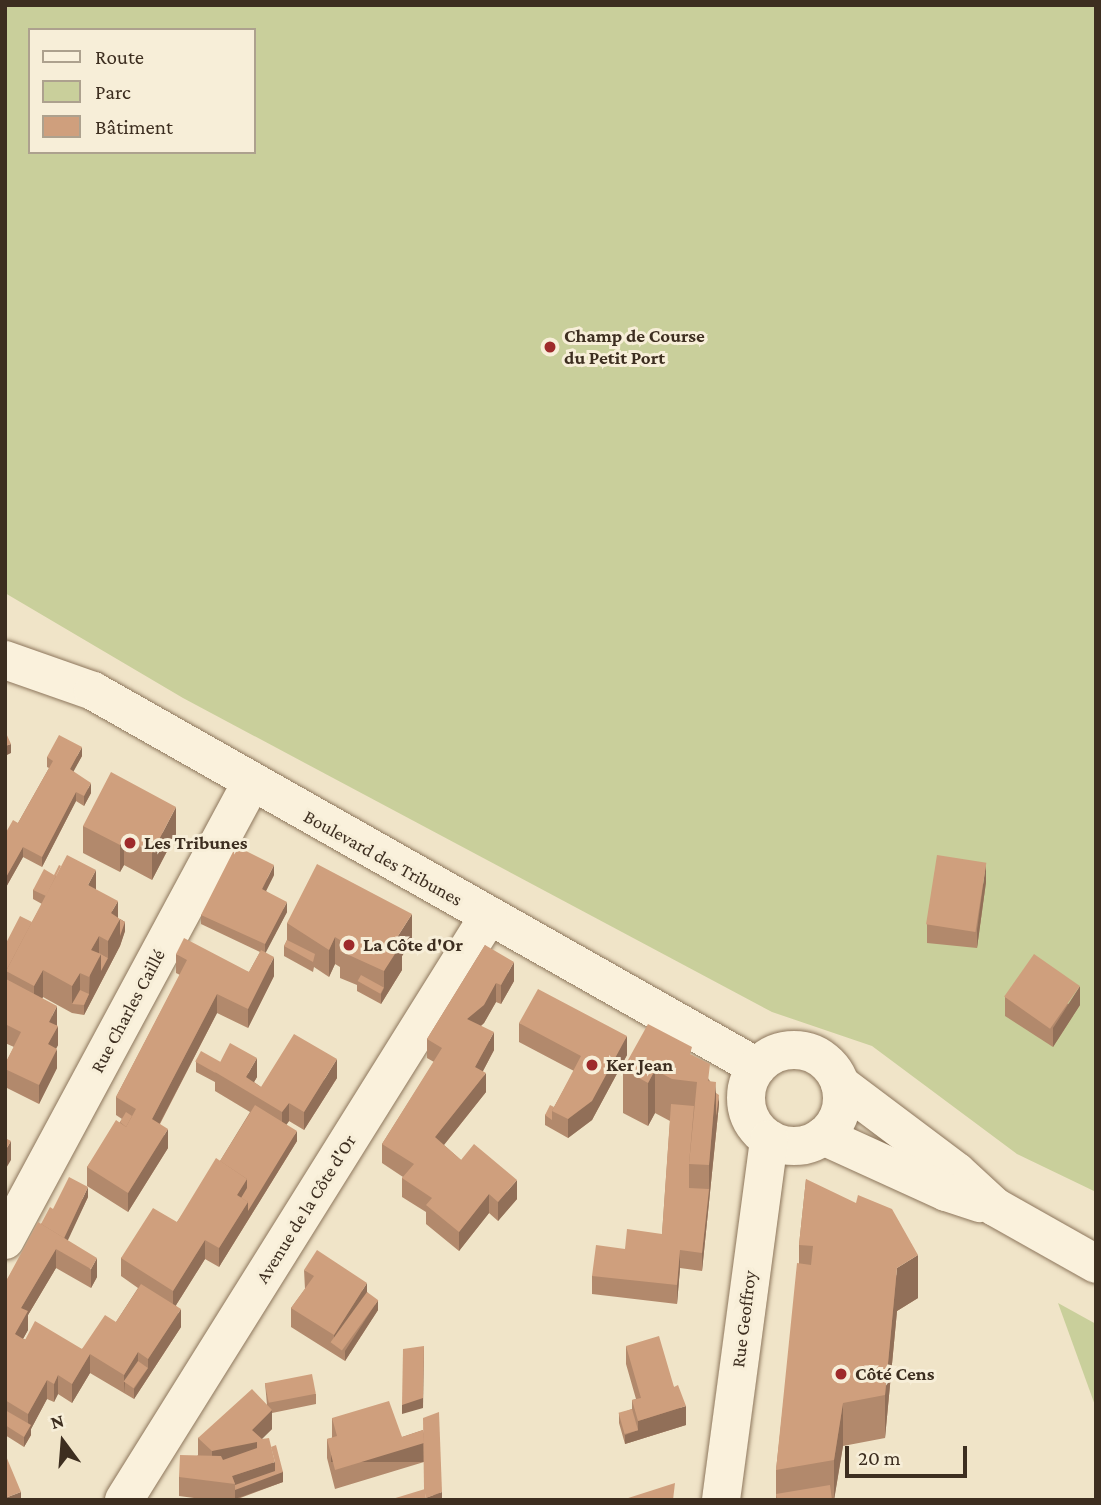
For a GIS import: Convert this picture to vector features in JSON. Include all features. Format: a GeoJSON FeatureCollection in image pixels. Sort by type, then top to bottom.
{"type":"FeatureCollection","features":[{"type":"Feature","properties":{"kind":"street","name":"Boulevard des Tribunes"},"geometry":{"type":"LineString","coordinates":[[5,660],[93,691],[251,783],[757,1067]]}},
{"type":"Feature","properties":{"kind":"street","name":"Rue Charles Caillé"},"geometry":{"type":"LineString","coordinates":[[5,1240],[251,783]]}},
{"type":"Feature","properties":{"kind":"street","name":"Avenue de la Côte d'Or"},"geometry":{"type":"LineString","coordinates":[[124,1500],[488,917]]}},
{"type":"Feature","properties":{"kind":"street"},"geometry":{"type":"LineString","coordinates":[[840,1084],[842,1103],[836,1121],[823,1136],[806,1145],[786,1146],[768,1139],[753,1125],[746,1106],[747,1086],[757,1067],[770,1056],[803,1051],[819,1058],[840,1084],[957,1172],[995,1207]]}},
{"type":"Feature","properties":{"kind":"street"},"geometry":{"type":"LineString","coordinates":[[823,1136],[946,1192],[995,1207],[1096,1264]]}},
{"type":"Feature","properties":{"kind":"street","name":"Rue Geoffroy"},"geometry":{"type":"LineString","coordinates":[[721,1500],[768,1139]]}},
{"type":"Feature","properties":{"kind":"green space","name":"Champ de Course du Petit Port"},"geometry":{"type":"Polygon","coordinates":[[[5,5],[1096,5],[1096,1192],[1017,1154],[872,1046],[772,1012],[183,698],[5,593],[5,5]]]}},
{"type":"Feature","properties":{"kind":"green space"},"geometry":{"type":"Polygon","coordinates":[[[1058,1303],[1096,1324],[1096,1408],[1058,1303]]]}},
{"type":"Feature","properties":{"kind":"building"},"geometry":{"type":"Polygon","coordinates":[[[5,731],[11,744],[5,746],[5,731]]]}},
{"type":"Feature","properties":{"kind":"building"},"geometry":{"type":"Polygon","coordinates":[[[59,735],[82,747],[70,769],[91,783],[84,796],[76,792],[42,857],[23,847],[5,879],[5,834],[13,820],[18,823],[53,761],[47,757],[59,735]]]}},
{"type":"Feature","properties":{"kind":"building"},"geometry":{"type":"Polygon","coordinates":[[[111,772],[176,807],[152,853],[124,838],[120,845],[83,826],[111,772]]]}},
{"type":"Feature","properties":{"kind":"building"},"geometry":{"type":"Polygon","coordinates":[[[236,846],[274,865],[262,889],[287,902],[265,944],[201,915],[236,846]]]}},
{"type":"Feature","properties":{"kind":"building"},"geometry":{"type":"Polygon","coordinates":[[[67,855],[96,870],[88,885],[118,901],[111,913],[120,919],[108,941],[99,936],[91,950],[101,954],[89,977],[80,973],[72,986],[43,970],[34,986],[6,971],[67,855]]]}},
{"type":"Feature","properties":{"kind":"building"},"geometry":{"type":"Polygon","coordinates":[[[937,855],[986,863],[975,932],[926,924],[937,855]]]}},
{"type":"Feature","properties":{"kind":"building"},"geometry":{"type":"Polygon","coordinates":[[[317,864],[412,914],[396,939],[402,943],[384,971],[340,951],[345,943],[335,937],[329,950],[287,923],[317,864]]]}},
{"type":"Feature","properties":{"kind":"building"},"geometry":{"type":"Polygon","coordinates":[[[59,865],[61,866],[46,896],[33,890],[44,869],[54,875],[59,865]]]}},
{"type":"Feature","properties":{"kind":"building"},"geometry":{"type":"Polygon","coordinates":[[[20,916],[32,922],[6,971],[5,981],[5,945],[20,916]]]}},
{"type":"Feature","properties":{"kind":"building"},"geometry":{"type":"Polygon","coordinates":[[[120,919],[125,922],[120,936],[120,919]]]}},
{"type":"Feature","properties":{"kind":"building"},"geometry":{"type":"Polygon","coordinates":[[[184,938],[249,972],[261,950],[274,957],[248,1009],[217,994],[152,1119],[168,1129],[128,1193],[87,1167],[116,1120],[126,1127],[136,1109],[116,1097],[187,960],[176,954],[184,938]]]}},
{"type":"Feature","properties":{"kind":"building"},"geometry":{"type":"Polygon","coordinates":[[[287,940],[315,954],[313,962],[284,946],[287,940]]]}},
{"type":"Feature","properties":{"kind":"building"},"geometry":{"type":"Polygon","coordinates":[[[485,945],[514,962],[501,985],[496,983],[484,1005],[467,1019],[494,1032],[475,1067],[486,1073],[435,1137],[461,1160],[474,1144],[517,1180],[498,1202],[489,1194],[459,1232],[426,1205],[432,1198],[402,1178],[414,1164],[382,1144],[442,1048],[427,1039],[485,945]]]}},
{"type":"Feature","properties":{"kind":"building"},"geometry":{"type":"Polygon","coordinates":[[[101,954],[108,958],[101,971],[101,954]]]}},
{"type":"Feature","properties":{"kind":"building"},"geometry":{"type":"Polygon","coordinates":[[[1034,954],[1080,986],[1050,1029],[1004,997],[1034,954]]]}},
{"type":"Feature","properties":{"kind":"building"},"geometry":{"type":"Polygon","coordinates":[[[361,975],[384,988],[380,994],[358,981],[361,975]]]}},
{"type":"Feature","properties":{"kind":"building"},"geometry":{"type":"Polygon","coordinates":[[[6,979],[57,1006],[49,1022],[58,1026],[48,1044],[57,1049],[39,1085],[5,1069],[21,1032],[5,1024],[6,979]]]}},
{"type":"Feature","properties":{"kind":"building"},"geometry":{"type":"Polygon","coordinates":[[[538,989],[627,1036],[592,1101],[568,1119],[552,1111],[581,1056],[519,1023],[538,989]]]}},
{"type":"Feature","properties":{"kind":"building"},"geometry":{"type":"Polygon","coordinates":[[[80,990],[89,994],[84,1005],[72,1004],[80,990]]]}},
{"type":"Feature","properties":{"kind":"building"},"geometry":{"type":"Polygon","coordinates":[[[648,1024],[692,1047],[690,1054],[710,1064],[708,1081],[716,1082],[709,1165],[689,1164],[697,1082],[672,1079],[655,1070],[648,1083],[623,1069],[648,1024]]]}},
{"type":"Feature","properties":{"kind":"building"},"geometry":{"type":"Polygon","coordinates":[[[294,1034],[337,1059],[304,1112],[289,1103],[282,1112],[215,1072],[230,1043],[257,1058],[246,1077],[261,1087],[294,1034]]]}},
{"type":"Feature","properties":{"kind":"building"},"geometry":{"type":"Polygon","coordinates":[[[201,1051],[221,1062],[215,1073],[195,1061],[201,1051]]]}},
{"type":"Feature","properties":{"kind":"building"},"geometry":{"type":"Polygon","coordinates":[[[716,1093],[719,1095],[716,1116],[716,1093]]]}},
{"type":"Feature","properties":{"kind":"building"},"geometry":{"type":"Polygon","coordinates":[[[671,1104],[694,1106],[689,1188],[709,1189],[702,1253],[680,1250],[677,1285],[592,1276],[596,1245],[625,1249],[627,1229],[662,1234],[671,1104]]]}},
{"type":"Feature","properties":{"kind":"building"},"geometry":{"type":"Polygon","coordinates":[[[255,1105],[297,1131],[248,1211],[248,1202],[241,1198],[247,1188],[247,1179],[220,1161],[255,1105]]]}},
{"type":"Feature","properties":{"kind":"building"},"geometry":{"type":"Polygon","coordinates":[[[550,1105],[554,1107],[552,1120],[545,1115],[550,1105]]]}},
{"type":"Feature","properties":{"kind":"building"},"geometry":{"type":"Polygon","coordinates":[[[126,1112],[132,1116],[126,1127],[120,1122],[126,1112]]]}},
{"type":"Feature","properties":{"kind":"building"},"geometry":{"type":"Polygon","coordinates":[[[5,1138],[11,1141],[5,1151],[5,1138]]]}},
{"type":"Feature","properties":{"kind":"building"},"geometry":{"type":"Polygon","coordinates":[[[216,1158],[247,1179],[237,1195],[248,1202],[219,1248],[205,1240],[173,1291],[121,1258],[153,1208],[177,1222],[216,1158]]]}},
{"type":"Feature","properties":{"kind":"building"},"geometry":{"type":"Polygon","coordinates":[[[69,1177],[88,1187],[64,1238],[41,1224],[50,1207],[53,1209],[69,1177]]]}},
{"type":"Feature","properties":{"kind":"building","name":"Côté Cens"},"geometry":{"type":"Polygon","coordinates":[[[806,1179],[856,1203],[858,1195],[892,1209],[918,1255],[897,1268],[885,1395],[843,1403],[834,1460],[776,1470],[797,1263],[811,1265],[813,1246],[799,1245],[806,1179]]]}},
{"type":"Feature","properties":{"kind":"building"},"geometry":{"type":"Polygon","coordinates":[[[38,1222],[97,1258],[91,1269],[56,1249],[21,1308],[28,1311],[15,1334],[25,1340],[35,1321],[82,1349],[105,1315],[116,1322],[141,1284],[181,1309],[148,1359],[138,1352],[124,1375],[90,1354],[72,1384],[58,1375],[54,1384],[47,1380],[28,1414],[5,1400],[5,1283],[38,1222]]]}},
{"type":"Feature","properties":{"kind":"building"},"geometry":{"type":"Polygon","coordinates":[[[317,1250],[367,1283],[334,1335],[291,1308],[314,1276],[304,1270],[317,1250]]]}},
{"type":"Feature","properties":{"kind":"building"},"geometry":{"type":"Polygon","coordinates":[[[367,1292],[378,1300],[342,1350],[331,1342],[367,1292]]]}},
{"type":"Feature","properties":{"kind":"building"},"geometry":{"type":"Polygon","coordinates":[[[659,1336],[674,1387],[678,1385],[686,1406],[638,1421],[632,1400],[641,1398],[626,1346],[659,1336]]]}},
{"type":"Feature","properties":{"kind":"building"},"geometry":{"type":"Polygon","coordinates":[[[424,1346],[423,1398],[402,1405],[403,1349],[424,1346]]]}},
{"type":"Feature","properties":{"kind":"building"},"geometry":{"type":"Polygon","coordinates":[[[138,1361],[148,1368],[133,1388],[124,1381],[138,1361]]]}},
{"type":"Feature","properties":{"kind":"building"},"geometry":{"type":"Polygon","coordinates":[[[312,1374],[316,1394],[269,1403],[265,1383],[312,1374]]]}},
{"type":"Feature","properties":{"kind":"building"},"geometry":{"type":"Polygon","coordinates":[[[252,1389],[272,1410],[252,1430],[262,1439],[269,1438],[275,1462],[232,1476],[235,1484],[179,1477],[180,1455],[221,1456],[223,1460],[257,1448],[257,1442],[212,1451],[198,1438],[252,1389]]]}},
{"type":"Feature","properties":{"kind":"building"},"geometry":{"type":"Polygon","coordinates":[[[389,1401],[402,1437],[423,1430],[424,1443],[335,1470],[327,1439],[337,1436],[332,1418],[389,1401]]]}},
{"type":"Feature","properties":{"kind":"building"},"geometry":{"type":"Polygon","coordinates":[[[632,1409],[638,1430],[625,1434],[619,1413],[632,1409]]]}},
{"type":"Feature","properties":{"kind":"building"},"geometry":{"type":"Polygon","coordinates":[[[5,1410],[31,1425],[24,1437],[5,1425],[5,1410]]]}},
{"type":"Feature","properties":{"kind":"building"},"geometry":{"type":"Polygon","coordinates":[[[439,1412],[442,1492],[426,1498],[423,1418],[439,1412]]]}},
{"type":"Feature","properties":{"kind":"building"},"geometry":{"type":"Polygon","coordinates":[[[276,1445],[283,1472],[235,1490],[235,1485],[275,1471],[271,1447],[276,1445]]]}},
{"type":"Feature","properties":{"kind":"building"},"geometry":{"type":"Polygon","coordinates":[[[5,1457],[21,1492],[5,1498],[5,1457]]]}},
{"type":"Feature","properties":{"kind":"building"},"geometry":{"type":"Polygon","coordinates":[[[675,1483],[673,1500],[622,1500],[675,1483]]]}},
{"type":"Feature","properties":{"kind":"building"},"geometry":{"type":"Polygon","coordinates":[[[830,1485],[832,1500],[777,1500],[776,1494],[830,1485]]]}},
{"type":"Feature","properties":{"kind":"building"},"geometry":{"type":"Polygon","coordinates":[[[425,1489],[426,1500],[389,1500],[425,1489]]]}},
{"type":"Feature","properties":{"kind":"place","name":"Champ de Course du Petit Port"},"geometry":{"type":"Point","coordinates":[550,347]}},
{"type":"Feature","properties":{"kind":"place","name":"Les Tribunes"},"geometry":{"type":"Point","coordinates":[130,843]}},
{"type":"Feature","properties":{"kind":"place","name":"La Côte d'Or"},"geometry":{"type":"Point","coordinates":[349,945]}},
{"type":"Feature","properties":{"kind":"place","name":"Ker Jean"},"geometry":{"type":"Point","coordinates":[592,1065]}},
{"type":"Feature","properties":{"kind":"place","name":"Côté Cens"},"geometry":{"type":"Point","coordinates":[841,1374]}}]}
